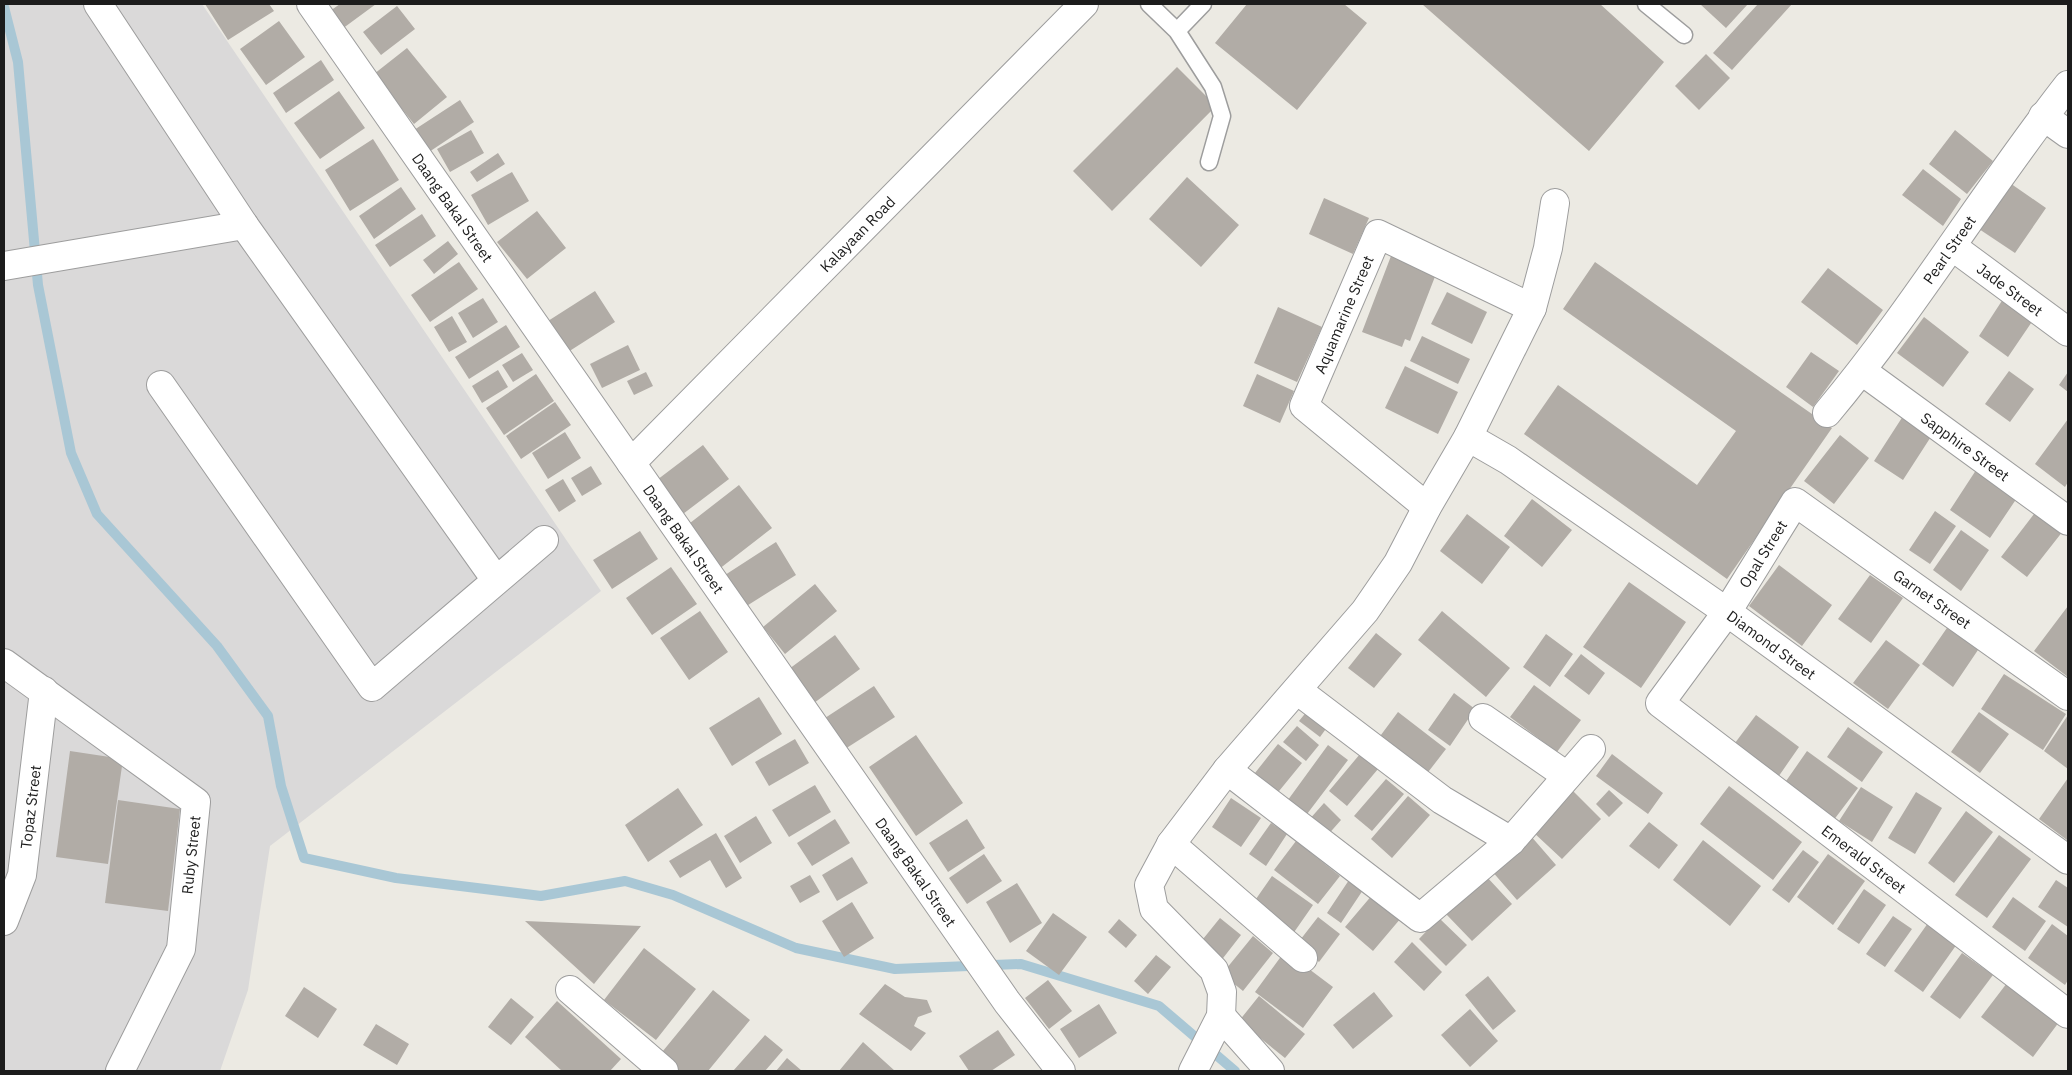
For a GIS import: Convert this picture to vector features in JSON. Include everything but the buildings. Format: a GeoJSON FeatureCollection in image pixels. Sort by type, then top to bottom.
{"type":"FeatureCollection","features":[{"type":"Feature","properties":{"kind":"street"},"geometry":{"type":"LineString","coordinates":[[98,4],[244,225],[496,580]]}},
{"type":"Feature","properties":{"kind":"street","name":"Daang Bakal Street"},"geometry":{"type":"LineString","coordinates":[[311,4],[1006,1002],[1061,1071]]}},
{"type":"Feature","properties":{"kind":"street","name":"Kalayaan Road"},"geometry":{"type":"LineString","coordinates":[[631,463],[1084,4]]}},
{"type":"Feature","properties":{"kind":"street","name":"Pearl Street"},"geometry":{"type":"LineString","coordinates":[[1827,413],[1862,370],[2043,116],[2068,85]]}},
{"type":"Feature","properties":{"kind":"street"},"geometry":{"type":"LineString","coordinates":[[2043,116],[2068,134]]}},
{"type":"Feature","properties":{"kind":"street"},"geometry":{"type":"LineString","coordinates":[[1193,1071],[1219,1020],[1222,992],[1214,970],[1154,909],[1148,886],[1171,844],[1227,770],[1365,611],[1398,563],[1427,507],[1468,437],[1532,308],[1548,248],[1555,203]]}},
{"type":"Feature","properties":{"kind":"street"},"geometry":{"type":"LineString","coordinates":[[4,266],[244,225]]}},
{"type":"Feature","properties":{"kind":"street","name":"Aquamarine Street"},"geometry":{"type":"LineString","coordinates":[[1427,507],[1304,406],[1378,234],[1532,308]]}},
{"type":"Feature","properties":{"kind":"street","name":"Jade Street"},"geometry":{"type":"LineString","coordinates":[[1952,246],[2068,332]]}},
{"type":"Feature","properties":{"kind":"street","name":"Sapphire Street"},"geometry":{"type":"LineString","coordinates":[[1862,370],[2068,521]]}},
{"type":"Feature","properties":{"kind":"street"},"geometry":{"type":"LineString","coordinates":[[161,385],[372,687],[544,540]]}},
{"type":"Feature","properties":{"kind":"street","name":"Diamond Street"},"geometry":{"type":"LineString","coordinates":[[1468,437],[1508,460],[1727,612],[2068,860]]}},
{"type":"Feature","properties":{"kind":"street","name":"Opal Street"},"geometry":{"type":"LineString","coordinates":[[1660,703],[1727,612],[1795,502]]}},
{"type":"Feature","properties":{"kind":"street","name":"Garnet Street"},"geometry":{"type":"LineString","coordinates":[[1795,502],[2068,696]]}},
{"type":"Feature","properties":{"kind":"street","name":"Ruby Street"},"geometry":{"type":"LineString","coordinates":[[4,663],[196,802],[181,948],[120,1071]]}},
{"type":"Feature","properties":{"kind":"street"},"geometry":{"type":"LineString","coordinates":[[1297,690],[1442,800],[1511,842]]}},
{"type":"Feature","properties":{"kind":"street","name":"Topaz Street"},"geometry":{"type":"LineString","coordinates":[[4,921],[44,691]]}},
{"type":"Feature","properties":{"kind":"street","name":"Emerald Street"},"geometry":{"type":"LineString","coordinates":[[1660,703],[2068,1014]]}},
{"type":"Feature","properties":{"kind":"street"},"geometry":{"type":"LineString","coordinates":[[1483,718],[1567,776]]}},
{"type":"Feature","properties":{"kind":"street"},"geometry":{"type":"LineString","coordinates":[[1227,770],[1420,918],[1511,842],[1591,749]]}},
{"type":"Feature","properties":{"kind":"street"},"geometry":{"type":"LineString","coordinates":[[1171,844],[1303,958]]}},
{"type":"Feature","properties":{"kind":"street"},"geometry":{"type":"LineString","coordinates":[[570,990],[664,1071]]}},
{"type":"Feature","properties":{"kind":"street"},"geometry":{"type":"LineString","coordinates":[[1219,1020],[1270,1071]]}},
{"type":"Feature","properties":{"kind":"lane"},"geometry":{"type":"LineString","coordinates":[[1150,4],[1177,31],[1214,87],[1222,116],[1209,162]]}},
{"type":"Feature","properties":{"kind":"lane"},"geometry":{"type":"LineString","coordinates":[[1177,31],[1203,4]]}},
{"type":"Feature","properties":{"kind":"lane"},"geometry":{"type":"LineString","coordinates":[[1646,4],[1684,34]]}},
{"type":"Feature","properties":{"kind":"shaded area"},"geometry":{"type":"Polygon","coordinates":[[[4,4],[202,4],[601,591],[270,846],[248,990],[220,1071],[4,1071],[4,4]]]}},
{"type":"Feature","properties":{"kind":"waterway"},"geometry":{"type":"LineString","coordinates":[[4,7],[18,62],[38,285],[71,453],[97,514],[217,646],[268,716],[281,786],[304,858],[396,878],[541,896],[625,881],[673,895],[796,948],[895,969],[1021,964],[1159,1006],[1235,1071]]}}]}
